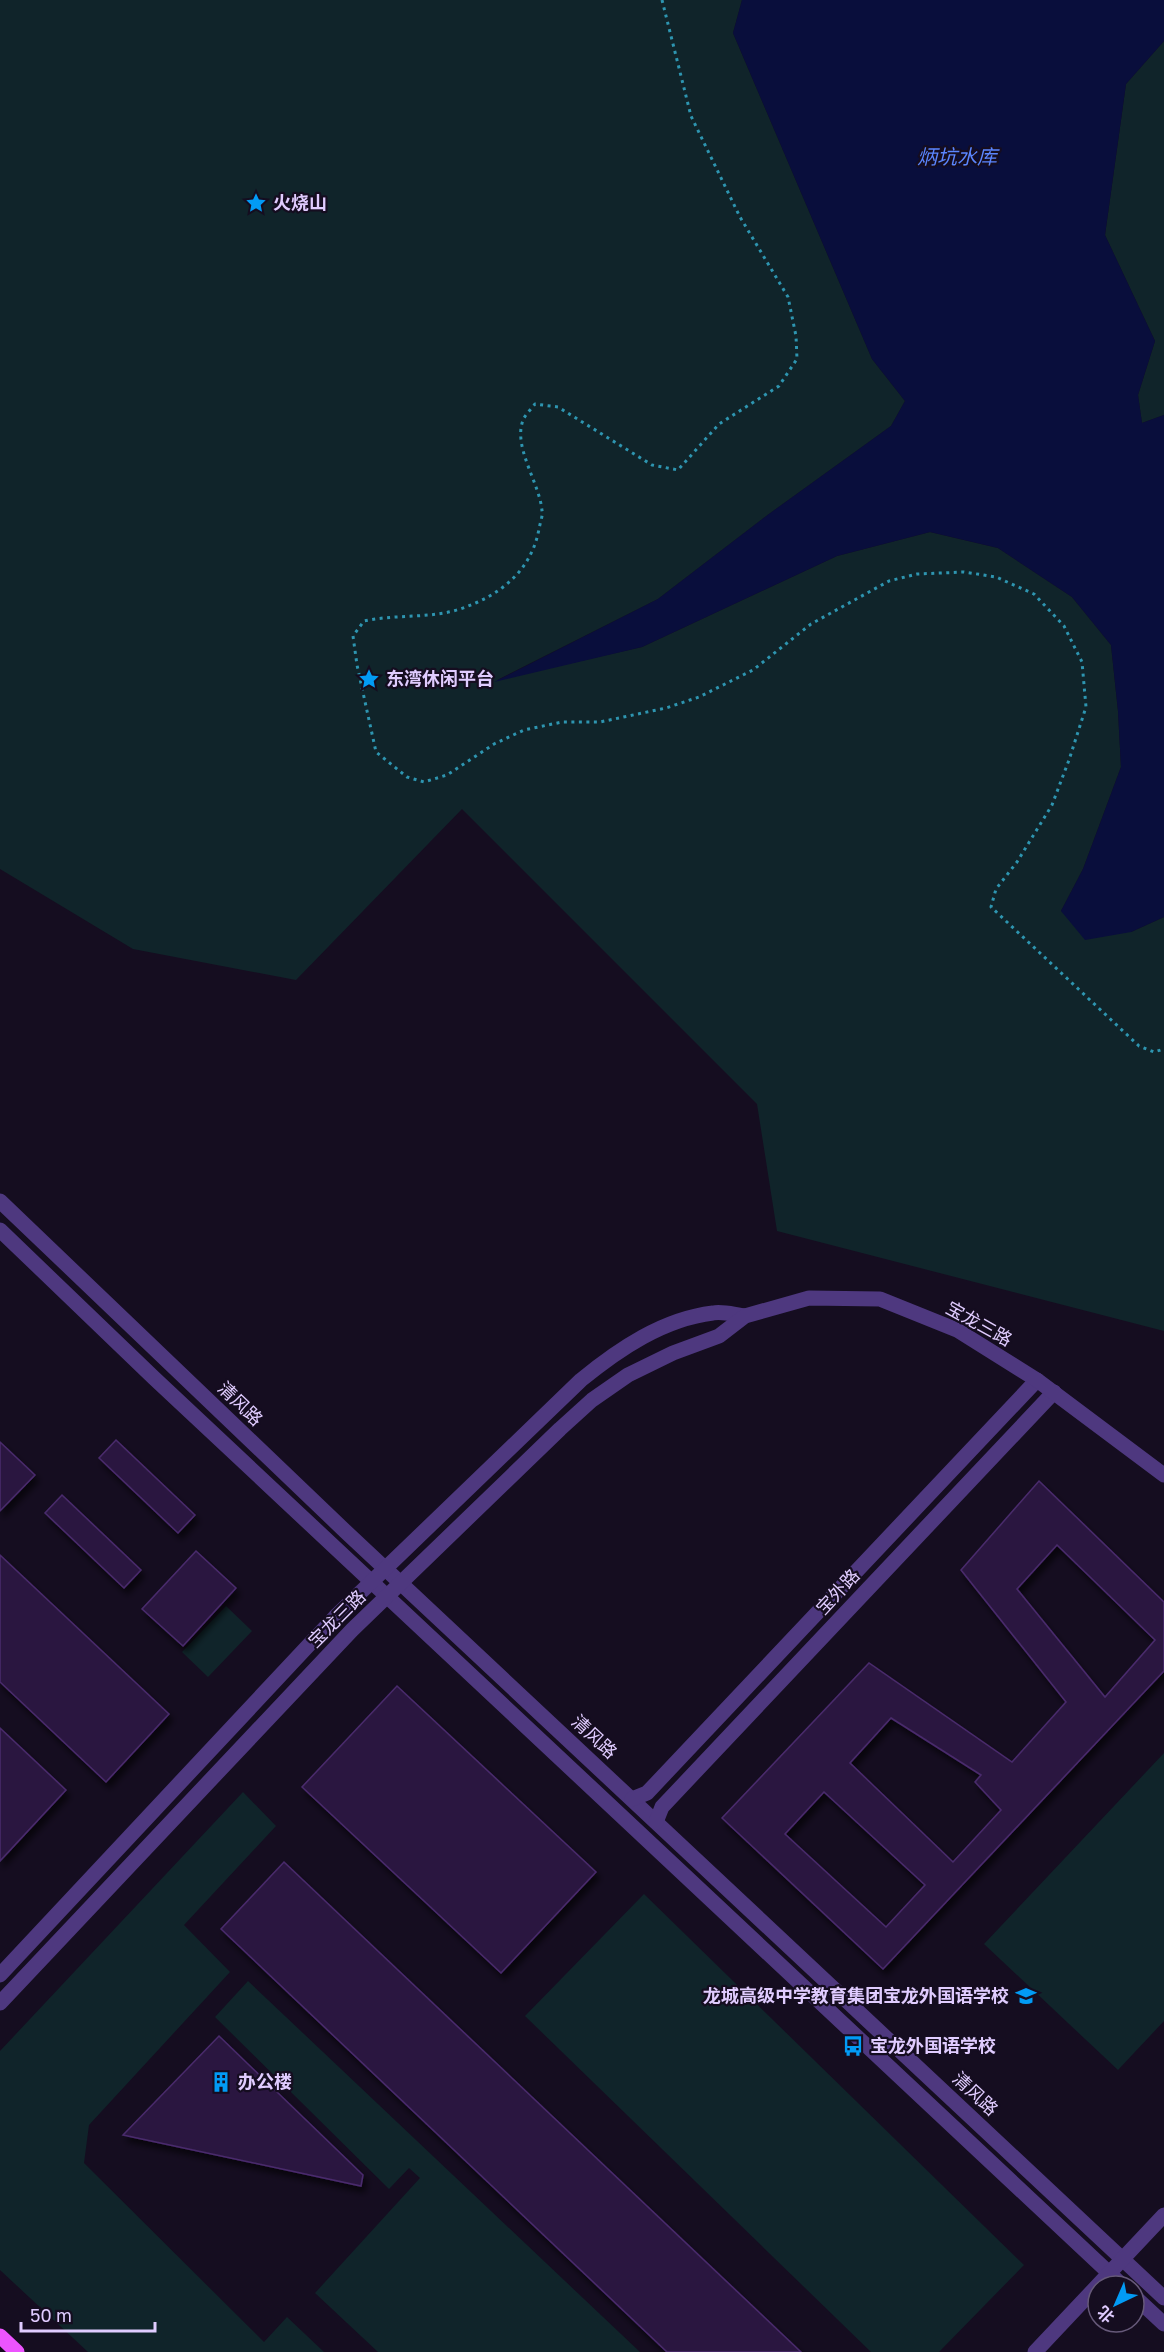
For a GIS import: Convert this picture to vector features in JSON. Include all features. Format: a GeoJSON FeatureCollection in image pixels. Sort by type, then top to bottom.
{"type":"FeatureCollection","features":[{"type":"Feature","properties":{"kind":"main road"},"geometry":{"type":"LineString","coordinates":[[0,2336],[17,2352]]}},
{"type":"Feature","properties":{"kind":"street","name":"清风路"},"geometry":{"type":"LineString","coordinates":[[0,1201],[385,1569],[1164,2298]]}},
{"type":"Feature","properties":{"kind":"street"},"geometry":{"type":"LineString","coordinates":[[0,1230],[154,1378],[1109,2273]]}},
{"type":"Feature","properties":{"kind":"street","name":"宝龙三路"},"geometry":{"type":"LineString","coordinates":[[0,2003],[352,1630],[592,1400],[628,1375],[673,1353],[719,1336],[745,1316],[808,1298],[880,1299],[957,1330],[1038,1380],[1164,1475]]}},
{"type":"Feature","properties":{"kind":"street","name":"宝龙三路"},"geometry":{"type":"LineString","coordinates":[[0,1974],[335,1617],[581,1380],[612,1355],[676,1322],[714,1312],[745,1316]]}},
{"type":"Feature","properties":{"kind":"street","name":"宝外路"},"geometry":{"type":"LineString","coordinates":[[632,1799],[647,1793],[1038,1380]]}},
{"type":"Feature","properties":{"kind":"street","name":"宝外路"},"geometry":{"type":"LineString","coordinates":[[656,1822],[662,1807],[1054,1392]]}},
{"type":"Feature","properties":{"kind":"street"},"geometry":{"type":"LineString","coordinates":[[1035,2352],[1164,2215]]}},
{"type":"Feature","properties":{"kind":"street"},"geometry":{"type":"LineString","coordinates":[[1146,2307],[1164,2324]]}},
{"type":"Feature","properties":{"kind":"path"},"geometry":{"type":"LineString","coordinates":[[662,0],[691,116],[736,208],[788,297],[796,336],[797,360],[779,386],[719,424],[678,470],[652,465],[558,407],[535,404],[524,418],[520,435],[542,512],[537,543],[522,572],[485,600],[456,610],[418,616],[387,616],[364,621],[353,636],[376,752],[406,777],[424,782],[447,775],[494,744],[524,730],[562,722],[600,722],[666,708],[699,697],[753,670],[811,624],[889,582],[916,574],[964,572],[996,577],[1034,594],[1064,626],[1082,662],[1086,707],[1052,805],[1017,862],[996,889],[991,907],[1139,1046],[1154,1052],[1164,1050]]}},
{"type":"Feature","properties":{"kind":"shaded area"},"geometry":{"type":"Polygon","coordinates":[[[0,0],[742,0],[733,33],[872,359],[905,401],[891,426],[769,514],[658,599],[497,680],[642,647],[837,556],[930,532],[998,548],[1072,597],[1111,645],[1121,767],[1083,869],[1061,911],[1131,932],[1164,917],[1164,1331],[777,1231],[757,1104],[462,809],[296,980],[133,949],[0,869],[0,0]]]}},
{"type":"Feature","properties":{"kind":"shaded area"},"geometry":{"type":"Polygon","coordinates":[[[1164,41],[1164,415],[1142,423],[1138,395],[1155,341],[1105,235],[1126,84],[1164,41]]]}},
{"type":"Feature","properties":{"kind":"shaded area"},"geometry":{"type":"Polygon","coordinates":[[[226,1606],[252,1631],[208,1677],[182,1652],[226,1606]]]}},
{"type":"Feature","properties":{"kind":"shaded area"},"geometry":{"type":"Polygon","coordinates":[[[1164,1753],[1164,2021],[1118,2070],[984,1944],[1164,1753]]]}},
{"type":"Feature","properties":{"kind":"shaded area"},"geometry":{"type":"Polygon","coordinates":[[[243,1792],[276,1826],[184,1925],[230,1972],[89,2125],[84,2163],[264,2342],[287,2317],[324,2352],[88,2352],[0,2270],[0,2051],[243,1792]]]}},
{"type":"Feature","properties":{"kind":"shaded area"},"geometry":{"type":"Polygon","coordinates":[[[644,1894],[1024,2265],[939,2352],[871,2352],[525,2016],[644,1894]]]}},
{"type":"Feature","properties":{"kind":"shaded area"},"geometry":{"type":"Polygon","coordinates":[[[248,1981],[640,2352],[378,2352],[315,2293],[420,2178],[409,2168],[389,2189],[215,2017],[248,1981]]]}},
{"type":"Feature","properties":{"kind":"water","name":"炳坑水库"},"geometry":{"type":"Polygon","coordinates":[[[742,0],[1164,0],[1164,41],[1126,84],[1105,235],[1155,341],[1138,395],[1142,423],[1164,415],[1164,917],[1131,932],[1085,940],[1061,911],[1083,869],[1121,767],[1111,645],[1072,597],[998,548],[930,532],[837,556],[642,647],[494,682],[658,599],[769,514],[891,426],[905,401],[872,359],[733,33],[742,0]]]}},
{"type":"Feature","properties":{"kind":"building"},"geometry":{"type":"Polygon","coordinates":[[[116,1440],[195,1515],[178,1533],[99,1458],[116,1440]]]}},
{"type":"Feature","properties":{"kind":"building"},"geometry":{"type":"Polygon","coordinates":[[[0,1442],[35,1475],[0,1511],[0,1442]]]}},
{"type":"Feature","properties":{"kind":"building"},"geometry":{"type":"Polygon","coordinates":[[[1039,1481],[1164,1602],[1164,1671],[883,1969],[722,1818],[869,1663],[1012,1762],[1066,1702],[961,1570],[1039,1481]],[[1057,1545],[1017,1589],[1105,1697],[1155,1640],[1057,1545]],[[891,1718],[850,1763],[953,1862],[1001,1810],[975,1782],[981,1775],[891,1718]],[[824,1792],[785,1834],[886,1927],[925,1885],[824,1792]]]}},
{"type":"Feature","properties":{"kind":"building"},"geometry":{"type":"Polygon","coordinates":[[[62,1495],[141,1570],[124,1588],[45,1513],[62,1495]]]}},
{"type":"Feature","properties":{"kind":"building"},"geometry":{"type":"Polygon","coordinates":[[[196,1551],[236,1588],[183,1646],[142,1609],[196,1551]]]}},
{"type":"Feature","properties":{"kind":"building"},"geometry":{"type":"Polygon","coordinates":[[[0,1555],[169,1714],[106,1782],[0,1682],[0,1555]]]}},
{"type":"Feature","properties":{"kind":"building"},"geometry":{"type":"Polygon","coordinates":[[[397,1686],[596,1872],[501,1973],[302,1787],[397,1686]]]}},
{"type":"Feature","properties":{"kind":"building"},"geometry":{"type":"Polygon","coordinates":[[[0,1728],[66,1790],[0,1861],[0,1728]]]}},
{"type":"Feature","properties":{"kind":"building"},"geometry":{"type":"Polygon","coordinates":[[[284,1862],[801,2352],[667,2352],[221,1929],[284,1862]]]}},
{"type":"Feature","properties":{"kind":"building","name":"办公楼"},"geometry":{"type":"Polygon","coordinates":[[[219,2036],[363,2175],[361,2186],[123,2135],[219,2036]]]}},
{"type":"Feature","properties":{"kind":"place","name":"火烧山"},"geometry":{"type":"Point","coordinates":[256,203]}},
{"type":"Feature","properties":{"kind":"place","name":"东湾休闲平台"},"geometry":{"type":"Point","coordinates":[369,679]}},
{"type":"Feature","properties":{"kind":"place","name":"龙城高级中学教育集团宝龙外国语学校"},"geometry":{"type":"Point","coordinates":[1026,1996]}},
{"type":"Feature","properties":{"kind":"place","name":"宝龙外国语学校"},"geometry":{"type":"Point","coordinates":[853,2046]}},
{"type":"Feature","properties":{"kind":"place","name":"办公楼"},"geometry":{"type":"Point","coordinates":[221,2082]}}]}
